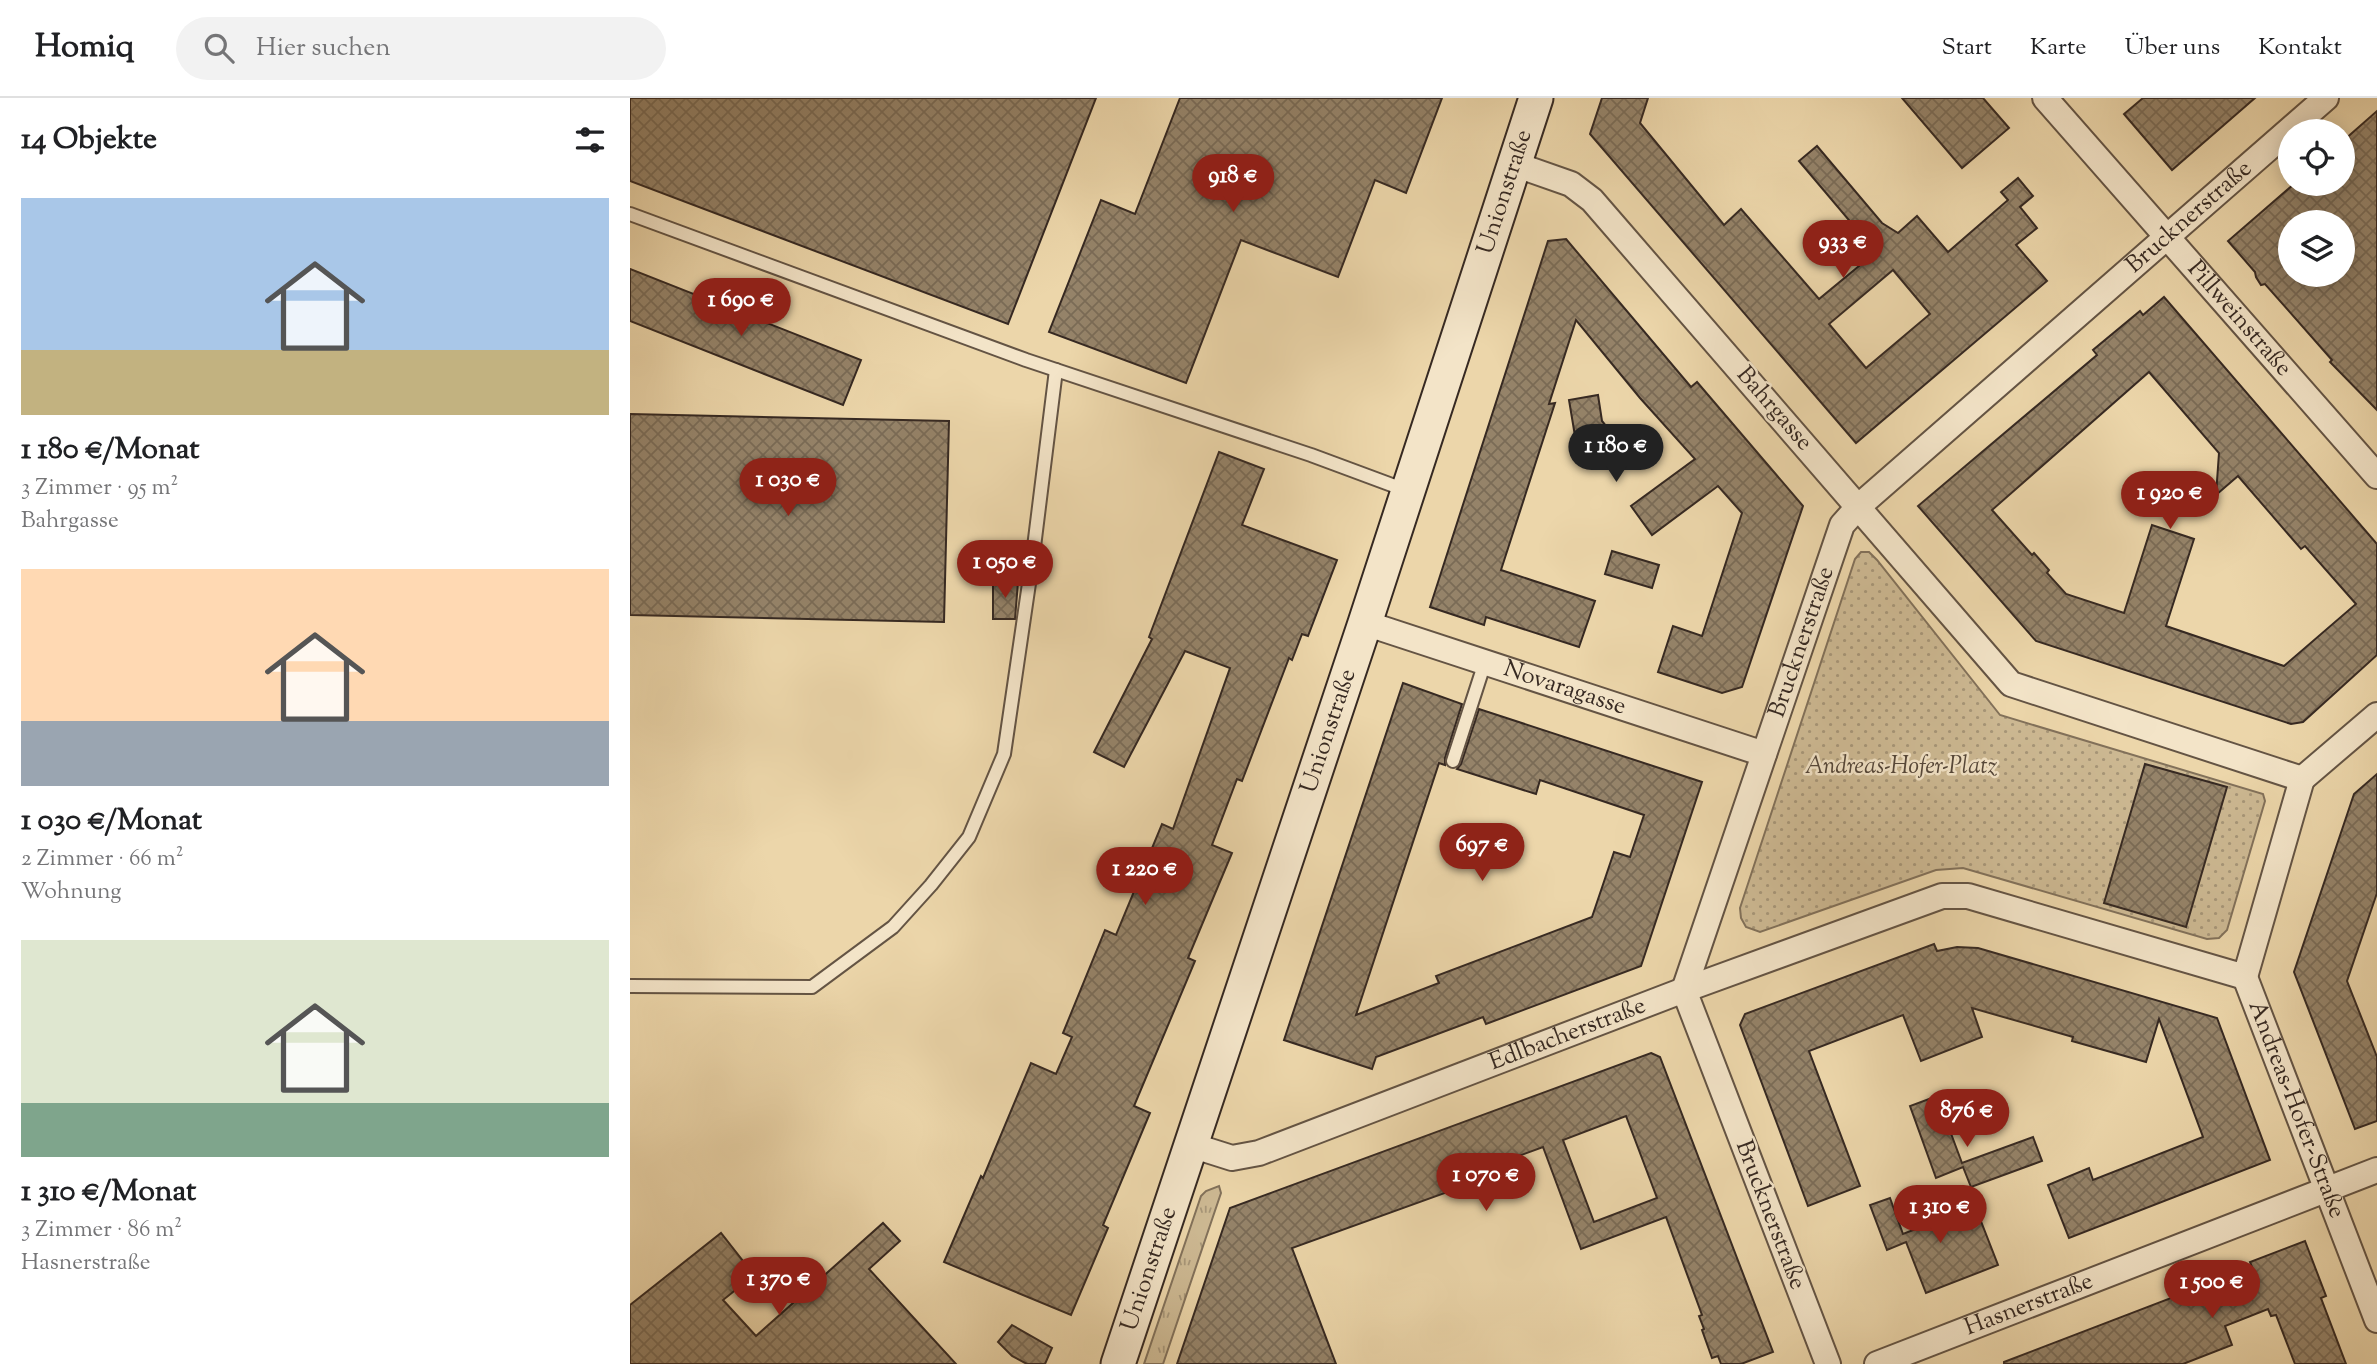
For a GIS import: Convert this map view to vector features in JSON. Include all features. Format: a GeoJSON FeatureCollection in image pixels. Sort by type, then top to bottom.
{"type":"FeatureCollection","features":[{"type":"Feature","properties":{"kind":"main road","name":"Unionstraße"},"geometry":{"type":"LineString","coordinates":[[1118,1364],[1366,623],[1536,98]]}},
{"type":"Feature","properties":{"kind":"street","name":"Pillweinstraße"},"geometry":{"type":"LineString","coordinates":[[2045,98],[2377,476]]}},
{"type":"Feature","properties":{"kind":"street","name":"Brucknerstraße"},"geometry":{"type":"LineString","coordinates":[[1828,1364],[1684,990],[1842,525],[1859,506],[2326,98]]}},
{"type":"Feature","properties":{"kind":"street","name":"Bahrgasse"},"geometry":{"type":"LineString","coordinates":[[1514,164],[1571,184],[1592,200],[2011,684],[2302,779]]}},
{"type":"Feature","properties":{"kind":"street","name":"Novaragasse"},"geometry":{"type":"LineString","coordinates":[[1366,623],[1764,754]]}},
{"type":"Feature","properties":{"kind":"street"},"geometry":{"type":"LineString","coordinates":[[2245,977],[2302,779],[2377,715]]}},
{"type":"Feature","properties":{"kind":"street","name":"Edlbacherstraße"},"geometry":{"type":"LineString","coordinates":[[1191,1145],[1232,1158],[1259,1153],[1684,990],[1942,896],[1968,896],[2245,977]]}},
{"type":"Feature","properties":{"kind":"street","name":"Andreas-Hofer-Straße"},"geometry":{"type":"LineString","coordinates":[[2245,977],[2377,1321]]}},
{"type":"Feature","properties":{"kind":"street","name":"Hasnerstraße"},"geometry":{"type":"LineString","coordinates":[[1883,1363],[2377,1170]]}},
{"type":"Feature","properties":{"kind":"lane"},"geometry":{"type":"LineString","coordinates":[[630,214],[1056,370],[1311,455],[1409,492]]}},
{"type":"Feature","properties":{"kind":"lane"},"geometry":{"type":"LineString","coordinates":[[630,986],[812,987],[893,927],[969,837],[1004,754],[1032,563],[1056,370]]}},
{"type":"Feature","properties":{"kind":"lane"},"geometry":{"type":"LineString","coordinates":[[1453,761],[1485,662]]}},
{"type":"Feature","properties":{"kind":"green space","name":"Andreas-Hofer-Platz"},"geometry":{"type":"Polygon","coordinates":[[[1861,552],[1869,552],[1877,560],[2000,715],[2263,794],[2265,801],[2227,930],[2219,938],[2207,939],[1963,868],[1936,870],[1760,932],[1746,927],[1740,908],[1855,559],[1861,552]]]}},
{"type":"Feature","properties":{"kind":"green space"},"geometry":{"type":"Polygon","coordinates":[[[1219,1186],[1221,1193],[1163,1364],[1144,1364],[1201,1196],[1219,1186]]]}},
{"type":"Feature","properties":{"kind":"building"},"geometry":{"type":"Polygon","coordinates":[[[630,98],[1096,98],[1008,324],[630,181],[630,98]]]}},
{"type":"Feature","properties":{"kind":"building"},"geometry":{"type":"Polygon","coordinates":[[[1180,98],[1442,98],[1406,193],[1375,180],[1338,277],[1241,240],[1186,383],[1049,332],[1101,200],[1135,214],[1180,98]]]}},
{"type":"Feature","properties":{"kind":"building"},"geometry":{"type":"Polygon","coordinates":[[[1602,98],[1648,98],[1640,123],[1724,225],[1741,209],[1819,299],[1876,252],[1799,161],[1817,146],[1882,223],[1898,233],[1917,216],[1948,252],[2008,200],[2001,192],[2018,178],[2033,196],[2020,207],[2037,228],[2016,245],[2047,281],[1856,443],[1590,134],[1602,98]],[[1893,270],[1829,324],[1866,368],[1930,314],[1893,270]]]}},
{"type":"Feature","properties":{"kind":"building"},"geometry":{"type":"Polygon","coordinates":[[[1902,98],[1983,98],[2009,128],[1962,168],[1902,98]]]}},
{"type":"Feature","properties":{"kind":"building"},"geometry":{"type":"Polygon","coordinates":[[[2143,98],[2255,98],[2172,170],[2124,114],[2143,98]]]}},
{"type":"Feature","properties":{"kind":"building"},"geometry":{"type":"Polygon","coordinates":[[[2377,111],[2377,410],[2330,362],[2332,360],[2265,284],[2261,285],[2255,272],[2228,241],[2280,196],[2355,196],[2355,130],[2377,111]]]}},
{"type":"Feature","properties":{"kind":"building"},"geometry":{"type":"Polygon","coordinates":[[[1566,239],[1691,387],[1697,382],[1803,506],[1742,687],[1722,693],[1658,672],[1673,626],[1702,636],[1742,513],[1718,486],[1652,535],[1631,506],[1695,459],[1640,398],[1576,320],[1549,404],[1555,403],[1501,570],[1595,601],[1579,647],[1486,617],[1484,625],[1430,607],[1548,241],[1566,239]]]}},
{"type":"Feature","properties":{"kind":"building"},"geometry":{"type":"Polygon","coordinates":[[[630,269],[861,360],[843,405],[630,321],[630,269]]]}},
{"type":"Feature","properties":{"kind":"building"},"geometry":{"type":"Polygon","coordinates":[[[2164,297],[2377,544],[2377,655],[2303,722],[2291,724],[2036,641],[1918,506],[2097,355],[2093,350],[2140,311],[2143,315],[2164,297]],[[2149,372],[1992,510],[2049,570],[2047,573],[2066,594],[2124,613],[2152,525],[2194,539],[2166,626],[2284,666],[2356,604],[2305,546],[2301,549],[2238,476],[2216,495],[2219,453],[2149,372]]]}},
{"type":"Feature","properties":{"kind":"building"},"geometry":{"type":"Polygon","coordinates":[[[1598,395],[1602,421],[1627,452],[1607,468],[1585,440],[1576,442],[1569,400],[1598,395]]]}},
{"type":"Feature","properties":{"kind":"building"},"geometry":{"type":"Polygon","coordinates":[[[630,414],[949,421],[944,622],[630,615],[630,414]]]}},
{"type":"Feature","properties":{"kind":"building"},"geometry":{"type":"Polygon","coordinates":[[[1219,452],[1264,469],[1242,525],[1337,560],[1308,636],[1302,634],[1292,660],[1289,658],[1242,781],[1237,779],[1212,845],[1232,853],[1188,958],[1195,961],[1134,1106],[1150,1113],[1103,1225],[1108,1228],[1071,1315],[944,1262],[1031,1063],[1056,1074],[1072,1037],[1063,1033],[1105,930],[1116,935],[1162,824],[1173,829],[1230,668],[1185,651],[1124,767],[1094,752],[1152,639],[1149,637],[1219,452]]]}},
{"type":"Feature","properties":{"kind":"building"},"geometry":{"type":"Polygon","coordinates":[[[1612,551],[1659,565],[1652,588],[1605,574],[1612,551]]]}},
{"type":"Feature","properties":{"kind":"building"},"geometry":{"type":"Polygon","coordinates":[[[993,581],[1018,582],[1015,619],[993,619],[993,581]]]}},
{"type":"Feature","properties":{"kind":"building"},"geometry":{"type":"Polygon","coordinates":[[[1403,683],[1462,704],[1445,765],[1439,763],[1356,1015],[1439,983],[1436,976],[1592,917],[1614,852],[1630,857],[1644,815],[1540,780],[1536,794],[1457,769],[1479,709],[1702,782],[1641,966],[1486,1024],[1483,1017],[1376,1057],[1372,1069],[1284,1040],[1403,683]]]}},
{"type":"Feature","properties":{"kind":"building"},"geometry":{"type":"Polygon","coordinates":[[[2145,764],[2227,787],[2186,927],[2104,903],[2145,764]]]}},
{"type":"Feature","properties":{"kind":"building"},"geometry":{"type":"Polygon","coordinates":[[[2377,774],[2377,893],[2347,981],[2377,1057],[2377,1121],[2355,1129],[2294,972],[2354,794],[2377,774]]]}},
{"type":"Feature","properties":{"kind":"building"},"geometry":{"type":"Polygon","coordinates":[[[1934,944],[1937,951],[1957,947],[1978,948],[2217,1018],[2270,1160],[2069,1238],[2048,1185],[2089,1168],[2093,1180],[2203,1137],[2159,1019],[2146,1062],[2072,1041],[2073,1037],[1972,1008],[1982,1037],[1921,1061],[1903,1015],[1809,1051],[1860,1186],[1808,1206],[1740,1025],[1745,1014],[1934,944]]]}},
{"type":"Feature","properties":{"kind":"building"},"geometry":{"type":"Polygon","coordinates":[[[1651,1053],[1660,1057],[1773,1352],[1741,1364],[1721,1364],[1718,1356],[1712,1358],[1702,1330],[1704,1329],[1699,1316],[1702,1315],[1666,1217],[1581,1249],[1543,1147],[1489,1167],[1492,1176],[1292,1248],[1336,1364],[1177,1364],[1230,1208],[1651,1053]],[[1626,1116],[1563,1140],[1594,1222],[1657,1198],[1626,1116]]]}},
{"type":"Feature","properties":{"kind":"building"},"geometry":{"type":"Polygon","coordinates":[[[1937,1096],[1962,1163],[2033,1137],[2042,1161],[1971,1187],[1963,1167],[1936,1178],[1910,1106],[1937,1096]]]}},
{"type":"Feature","properties":{"kind":"building"},"geometry":{"type":"Polygon","coordinates":[[[1890,1198],[1903,1234],[1975,1206],[1998,1265],[1926,1293],[1906,1242],[1887,1250],[1870,1205],[1890,1198]]]}},
{"type":"Feature","properties":{"kind":"building"},"geometry":{"type":"Polygon","coordinates":[[[883,1223],[900,1241],[869,1269],[956,1364],[630,1364],[630,1305],[721,1233],[754,1275],[723,1300],[756,1336],[883,1223]]]}},
{"type":"Feature","properties":{"kind":"building"},"geometry":{"type":"Polygon","coordinates":[[[2305,1241],[2326,1296],[2321,1298],[2346,1364],[2295,1364],[2276,1315],[2271,1316],[2268,1309],[2225,1326],[2232,1345],[2183,1364],[2004,1364],[2252,1267],[2250,1262],[2305,1241]]]}},
{"type":"Feature","properties":{"kind":"building"},"geometry":{"type":"Polygon","coordinates":[[[1012,1325],[1052,1348],[1045,1364],[1027,1364],[1012,1356],[998,1342],[1012,1325]]]}}]}
